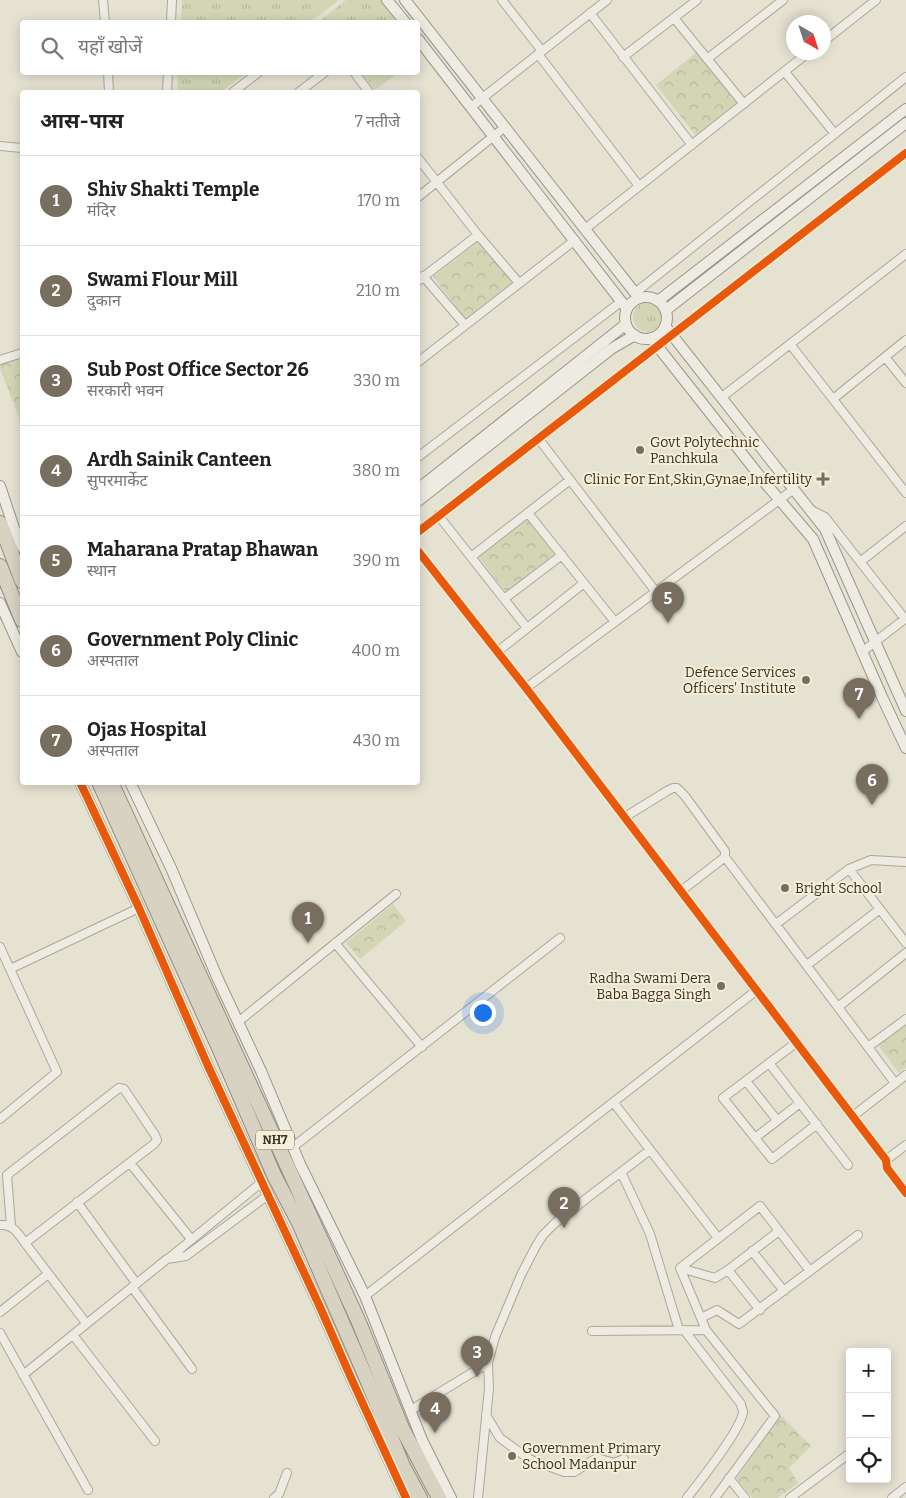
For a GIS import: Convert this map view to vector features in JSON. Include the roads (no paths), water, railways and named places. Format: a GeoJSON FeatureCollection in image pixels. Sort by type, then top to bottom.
{"type":"FeatureCollection","features":[{"type":"Feature","properties":{"kind":"highway"},"geometry":{"type":"LineString","coordinates":[[0,524],[20,577]]}},
{"type":"Feature","properties":{"kind":"highway"},"geometry":{"type":"LineString","coordinates":[[0,566],[20,615]]}},
{"type":"Feature","properties":{"kind":"highway","name":"NH7"},"geometry":{"type":"LineString","coordinates":[[100,785],[196,995],[274,1175],[299,1223],[361,1364],[403,1466],[420,1498]]}},
{"type":"Feature","properties":{"kind":"highway","name":"NH7"},"geometry":{"type":"LineString","coordinates":[[112,785],[358,1320],[402,1428],[439,1498]]}},
{"type":"Feature","properties":{"kind":"street"},"geometry":{"type":"LineString","coordinates":[[103,0],[104,20]]}},
{"type":"Feature","properties":{"kind":"street"},"geometry":{"type":"LineString","coordinates":[[171,20],[172,0]]}},
{"type":"Feature","properties":{"kind":"street"},"geometry":{"type":"LineString","coordinates":[[387,0],[403,20]]}},
{"type":"Feature","properties":{"kind":"street"},"geometry":{"type":"LineString","coordinates":[[405,0],[637,296]]}},
{"type":"Feature","properties":{"kind":"street"},"geometry":{"type":"LineString","coordinates":[[502,0],[639,186]]}},
{"type":"Feature","properties":{"kind":"street"},"geometry":{"type":"LineString","coordinates":[[471,107],[607,0]]}},
{"type":"Feature","properties":{"kind":"street"},"geometry":{"type":"LineString","coordinates":[[623,56],[697,0]]}},
{"type":"Feature","properties":{"kind":"street"},"geometry":{"type":"LineString","coordinates":[[707,58],[782,0]]}},
{"type":"Feature","properties":{"kind":"street"},"geometry":{"type":"LineString","coordinates":[[831,35],[871,1]]}},
{"type":"Feature","properties":{"kind":"street"},"geometry":{"type":"LineString","coordinates":[[590,14],[692,145]]}},
{"type":"Feature","properties":{"kind":"street"},"geometry":{"type":"LineString","coordinates":[[674,18],[744,104]]}},
{"type":"Feature","properties":{"kind":"street"},"geometry":{"type":"LineString","coordinates":[[420,42],[625,305],[625,319],[629,330],[640,338],[654,342],[813,539],[882,698],[906,748]]}},
{"type":"Feature","properties":{"kind":"street"},"geometry":{"type":"LineString","coordinates":[[584,229],[799,60]]}},
{"type":"Feature","properties":{"kind":"street"},"geometry":{"type":"LineString","coordinates":[[785,72],[835,134]]}},
{"type":"Feature","properties":{"kind":"street"},"geometry":{"type":"LineString","coordinates":[[108,75],[109,90]]}},
{"type":"Feature","properties":{"kind":"street"},"geometry":{"type":"LineString","coordinates":[[167,90],[168,75]]}},
{"type":"Feature","properties":{"kind":"street"},"geometry":{"type":"LineString","coordinates":[[236,90],[255,75]]}},
{"type":"Feature","properties":{"kind":"street"},"geometry":{"type":"LineString","coordinates":[[302,90],[321,75]]}},
{"type":"Feature","properties":{"kind":"street"},"geometry":{"type":"LineString","coordinates":[[356,75],[364,90]]}},
{"type":"Feature","properties":{"kind":"street"},"geometry":{"type":"LineString","coordinates":[[420,456],[625,305],[630,304],[637,296],[906,77]]}},
{"type":"Feature","properties":{"kind":"street"},"geometry":{"type":"LineString","coordinates":[[658,301],[906,109]]}},
{"type":"Feature","properties":{"kind":"street"},"geometry":{"type":"LineString","coordinates":[[666,310],[906,123]]}},
{"type":"Feature","properties":{"kind":"street"},"geometry":{"type":"LineString","coordinates":[[420,195],[505,127]]}},
{"type":"Feature","properties":{"kind":"street"},"geometry":{"type":"LineString","coordinates":[[0,146],[20,148]]}},
{"type":"Feature","properties":{"kind":"street"},"geometry":{"type":"LineString","coordinates":[[420,530],[538,438],[654,342],[657,336],[668,330],[905,156]]}},
{"type":"Feature","properties":{"kind":"street"},"geometry":{"type":"LineString","coordinates":[[420,161],[478,235],[519,283]]}},
{"type":"Feature","properties":{"kind":"street"},"geometry":{"type":"LineString","coordinates":[[465,325],[420,279],[478,235]]}},
{"type":"Feature","properties":{"kind":"street"},"geometry":{"type":"LineString","coordinates":[[420,360],[575,240]]}},
{"type":"Feature","properties":{"kind":"street"},"geometry":{"type":"LineString","coordinates":[[722,397],[906,254]]}},
{"type":"Feature","properties":{"kind":"street"},"geometry":{"type":"LineString","coordinates":[[637,296],[652,298],[658,301],[666,310],[668,330],[825,529],[906,711]]}},
{"type":"Feature","properties":{"kind":"street"},"geometry":{"type":"LineString","coordinates":[[420,486],[626,324]]}},
{"type":"Feature","properties":{"kind":"street"},"geometry":{"type":"LineString","coordinates":[[420,498],[612,349],[635,335]]}},
{"type":"Feature","properties":{"kind":"street"},"geometry":{"type":"LineString","coordinates":[[833,399],[906,340]]}},
{"type":"Feature","properties":{"kind":"street"},"geometry":{"type":"LineString","coordinates":[[790,344],[906,493]]}},
{"type":"Feature","properties":{"kind":"street"},"geometry":{"type":"LineString","coordinates":[[0,360],[20,354]]}},
{"type":"Feature","properties":{"kind":"street"},"geometry":{"type":"LineString","coordinates":[[885,357],[906,383]]}},
{"type":"Feature","properties":{"kind":"street"},"geometry":{"type":"LineString","coordinates":[[538,438],[656,592]]}},
{"type":"Feature","properties":{"kind":"street"},"geometry":{"type":"LineString","coordinates":[[471,557],[570,480]]}},
{"type":"Feature","properties":{"kind":"street"},"geometry":{"type":"LineString","coordinates":[[0,486],[20,542]]}},
{"type":"Feature","properties":{"kind":"street"},"geometry":{"type":"LineString","coordinates":[[526,688],[794,489]]}},
{"type":"Feature","properties":{"kind":"street"},"geometry":{"type":"LineString","coordinates":[[809,508],[825,518],[905,618],[862,652]]}},
{"type":"Feature","properties":{"kind":"street"},"geometry":{"type":"LineString","coordinates":[[528,513],[615,622]]}},
{"type":"Feature","properties":{"kind":"street"},"geometry":{"type":"LineString","coordinates":[[438,515],[527,628]]}},
{"type":"Feature","properties":{"kind":"street"},"geometry":{"type":"LineString","coordinates":[[860,562],[906,526]]}},
{"type":"Feature","properties":{"kind":"street"},"geometry":{"type":"LineString","coordinates":[[420,554],[526,688],[853,1116],[886,1160],[887,1168],[906,1193]]}},
{"type":"Feature","properties":{"kind":"street"},"geometry":{"type":"LineString","coordinates":[[504,599],[562,555]]}},
{"type":"Feature","properties":{"kind":"street"},"geometry":{"type":"LineString","coordinates":[[498,652],[584,583]]}},
{"type":"Feature","properties":{"kind":"street"},"geometry":{"type":"LineString","coordinates":[[0,603],[20,648]]}},
{"type":"Feature","properties":{"kind":"street"},"geometry":{"type":"LineString","coordinates":[[81,785],[406,1498]]}},
{"type":"Feature","properties":{"kind":"street"},"geometry":{"type":"LineString","coordinates":[[131,785],[171,868],[261,1070],[293,1147],[365,1296],[412,1410],[422,1440],[451,1498]]}},
{"type":"Feature","properties":{"kind":"street"},"geometry":{"type":"LineString","coordinates":[[625,817],[667,791],[677,788],[685,796],[725,851],[725,856],[895,1083]]}},
{"type":"Feature","properties":{"kind":"street"},"geometry":{"type":"LineString","coordinates":[[681,891],[725,856]]}},
{"type":"Feature","properties":{"kind":"street"},"geometry":{"type":"LineString","coordinates":[[776,924],[849,869],[871,860],[906,862]]}},
{"type":"Feature","properties":{"kind":"street"},"geometry":{"type":"LineString","coordinates":[[849,869],[906,943]]}},
{"type":"Feature","properties":{"kind":"street"},"geometry":{"type":"LineString","coordinates":[[238,1022],[396,894]]}},
{"type":"Feature","properties":{"kind":"street"},"geometry":{"type":"LineString","coordinates":[[10,969],[139,908]]}},
{"type":"Feature","properties":{"kind":"street"},"geometry":{"type":"LineString","coordinates":[[807,965],[880,909]]}},
{"type":"Feature","properties":{"kind":"street"},"geometry":{"type":"LineString","coordinates":[[293,1147],[560,938]]}},
{"type":"Feature","properties":{"kind":"street"},"geometry":{"type":"LineString","coordinates":[[335,943],[422,1047]]}},
{"type":"Feature","properties":{"kind":"street"},"geometry":{"type":"LineString","coordinates":[[0,947],[57,1072],[0,1119]]}},
{"type":"Feature","properties":{"kind":"street"},"geometry":{"type":"LineString","coordinates":[[838,1007],[906,954]]}},
{"type":"Feature","properties":{"kind":"street"},"geometry":{"type":"LineString","coordinates":[[365,1296],[757,990]]}},
{"type":"Feature","properties":{"kind":"street"},"geometry":{"type":"LineString","coordinates":[[868,1047],[906,1019]]}},
{"type":"Feature","properties":{"kind":"street"},"geometry":{"type":"LineString","coordinates":[[796,1042],[723,1098],[772,1158],[817,1124]]}},
{"type":"Feature","properties":{"kind":"street"},"geometry":{"type":"LineString","coordinates":[[769,1063],[848,1165]]}},
{"type":"Feature","properties":{"kind":"street"},"geometry":{"type":"LineString","coordinates":[[853,1116],[906,1075]]}},
{"type":"Feature","properties":{"kind":"street"},"geometry":{"type":"LineString","coordinates":[[746,1080],[777,1120]]}},
{"type":"Feature","properties":{"kind":"street"},"geometry":{"type":"LineString","coordinates":[[11,1226],[7,1174],[121,1088],[124,1089],[156,1137],[154,1144],[25,1243]]}},
{"type":"Feature","properties":{"kind":"street"},"geometry":{"type":"LineString","coordinates":[[614,1103],[718,1238]]}},
{"type":"Feature","properties":{"kind":"street"},"geometry":{"type":"LineString","coordinates":[[755,1138],[800,1103]]}},
{"type":"Feature","properties":{"kind":"street"},"geometry":{"type":"LineString","coordinates":[[886,1160],[906,1144]]}},
{"type":"Feature","properties":{"kind":"street"},"geometry":{"type":"LineString","coordinates":[[478,1498],[489,1388],[488,1363],[496,1337],[521,1275],[543,1235],[555,1223],[650,1150]]}},
{"type":"Feature","properties":{"kind":"street"},"geometry":{"type":"LineString","coordinates":[[130,1163],[191,1239]]}},
{"type":"Feature","properties":{"kind":"street"},"geometry":{"type":"LineString","coordinates":[[621,1172],[650,1234],[682,1330],[741,1404],[742,1412],[736,1429],[687,1498]]}},
{"type":"Feature","properties":{"kind":"street"},"geometry":{"type":"LineString","coordinates":[[23,1375],[262,1182]]}},
{"type":"Feature","properties":{"kind":"street"},"geometry":{"type":"LineString","coordinates":[[167,1259],[186,1256],[268,1195]]}},
{"type":"Feature","properties":{"kind":"street"},"geometry":{"type":"LineString","coordinates":[[77,1202],[192,1369]]}},
{"type":"Feature","properties":{"kind":"street"},"geometry":{"type":"LineString","coordinates":[[680,1268],[760,1206],[810,1271]]}},
{"type":"Feature","properties":{"kind":"street"},"geometry":{"type":"LineString","coordinates":[[0,1225],[11,1226],[15,1229],[86,1323]]}},
{"type":"Feature","properties":{"kind":"street"},"geometry":{"type":"LineString","coordinates":[[680,1268],[715,1278],[779,1231]]}},
{"type":"Feature","properties":{"kind":"street"},"geometry":{"type":"LineString","coordinates":[[701,1318],[717,1310],[739,1324],[858,1235]]}},
{"type":"Feature","properties":{"kind":"street"},"geometry":{"type":"LineString","coordinates":[[752,1251],[784,1292]]}},
{"type":"Feature","properties":{"kind":"street"},"geometry":{"type":"LineString","coordinates":[[680,1268],[706,1330],[775,1416],[715,1498]]}},
{"type":"Feature","properties":{"kind":"street"},"geometry":{"type":"LineString","coordinates":[[728,1270],[760,1310]]}},
{"type":"Feature","properties":{"kind":"street"},"geometry":{"type":"LineString","coordinates":[[0,1312],[48,1274]]}},
{"type":"Feature","properties":{"kind":"street"},"geometry":{"type":"LineString","coordinates":[[592,1331],[706,1330]]}},
{"type":"Feature","properties":{"kind":"street"},"geometry":{"type":"LineString","coordinates":[[0,1333],[88,1490]]}},
{"type":"Feature","properties":{"kind":"street"},"geometry":{"type":"LineString","coordinates":[[73,1335],[155,1441]]}},
{"type":"Feature","properties":{"kind":"street"},"geometry":{"type":"LineString","coordinates":[[412,1410],[488,1363]]}},
{"type":"Feature","properties":{"kind":"street"},"geometry":{"type":"LineString","coordinates":[[486,1415],[500,1438],[529,1459],[564,1472],[574,1472],[597,1458],[614,1463],[624,1459]]}},
{"type":"Feature","properties":{"kind":"street"},"geometry":{"type":"LineString","coordinates":[[790,1498],[846,1456]]}},
{"type":"Feature","properties":{"kind":"street"},"geometry":{"type":"LineString","coordinates":[[274,1498],[279,1494],[287,1473]]}},
{"type":"Feature","properties":{"kind":"street"},"geometry":{"type":"LineString","coordinates":[[729,1478],[745,1498]]}},
{"type":"Feature","properties":{"kind":"street"},"geometry":{"type":"LineString","coordinates":[[892,1498],[906,1487]]}},
{"type":"Feature","properties":{"kind":"place","name":"Govt Polytechnic Panchkula"},"geometry":{"type":"Point","coordinates":[640,450]}},
{"type":"Feature","properties":{"kind":"place","name":"Clinic For Ent,Skin,Gynae,Infertility"},"geometry":{"type":"Point","coordinates":[823,479]}},
{"type":"Feature","properties":{"kind":"place","name":"Maharana Pratap Bhawan"},"geometry":{"type":"Point","coordinates":[668,623]}},
{"type":"Feature","properties":{"kind":"place","name":"Defence Services Officers' Institute"},"geometry":{"type":"Point","coordinates":[806,680]}},
{"type":"Feature","properties":{"kind":"place","name":"Ojas Hospital"},"geometry":{"type":"Point","coordinates":[859,719]}},
{"type":"Feature","properties":{"kind":"place","name":"Government Poly Clinic"},"geometry":{"type":"Point","coordinates":[872,805]}},
{"type":"Feature","properties":{"kind":"place","name":"Bright School"},"geometry":{"type":"Point","coordinates":[785,888]}},
{"type":"Feature","properties":{"kind":"place","name":"Shiv Shakti Temple"},"geometry":{"type":"Point","coordinates":[308,943]}},
{"type":"Feature","properties":{"kind":"place","name":"Radha Swami Dera Baba Bagga Singh"},"geometry":{"type":"Point","coordinates":[721,986]}},
{"type":"Feature","properties":{"kind":"place","name":"Swami Flour Mill"},"geometry":{"type":"Point","coordinates":[564,1228]}},
{"type":"Feature","properties":{"kind":"place","name":"Sub Post Office Sector 26"},"geometry":{"type":"Point","coordinates":[477,1377]}},
{"type":"Feature","properties":{"kind":"place","name":"Ardh Sainik Canteen"},"geometry":{"type":"Point","coordinates":[435,1433]}},
{"type":"Feature","properties":{"kind":"place","name":"Government Primary School Madanpur"},"geometry":{"type":"Point","coordinates":[512,1456]}}]}
